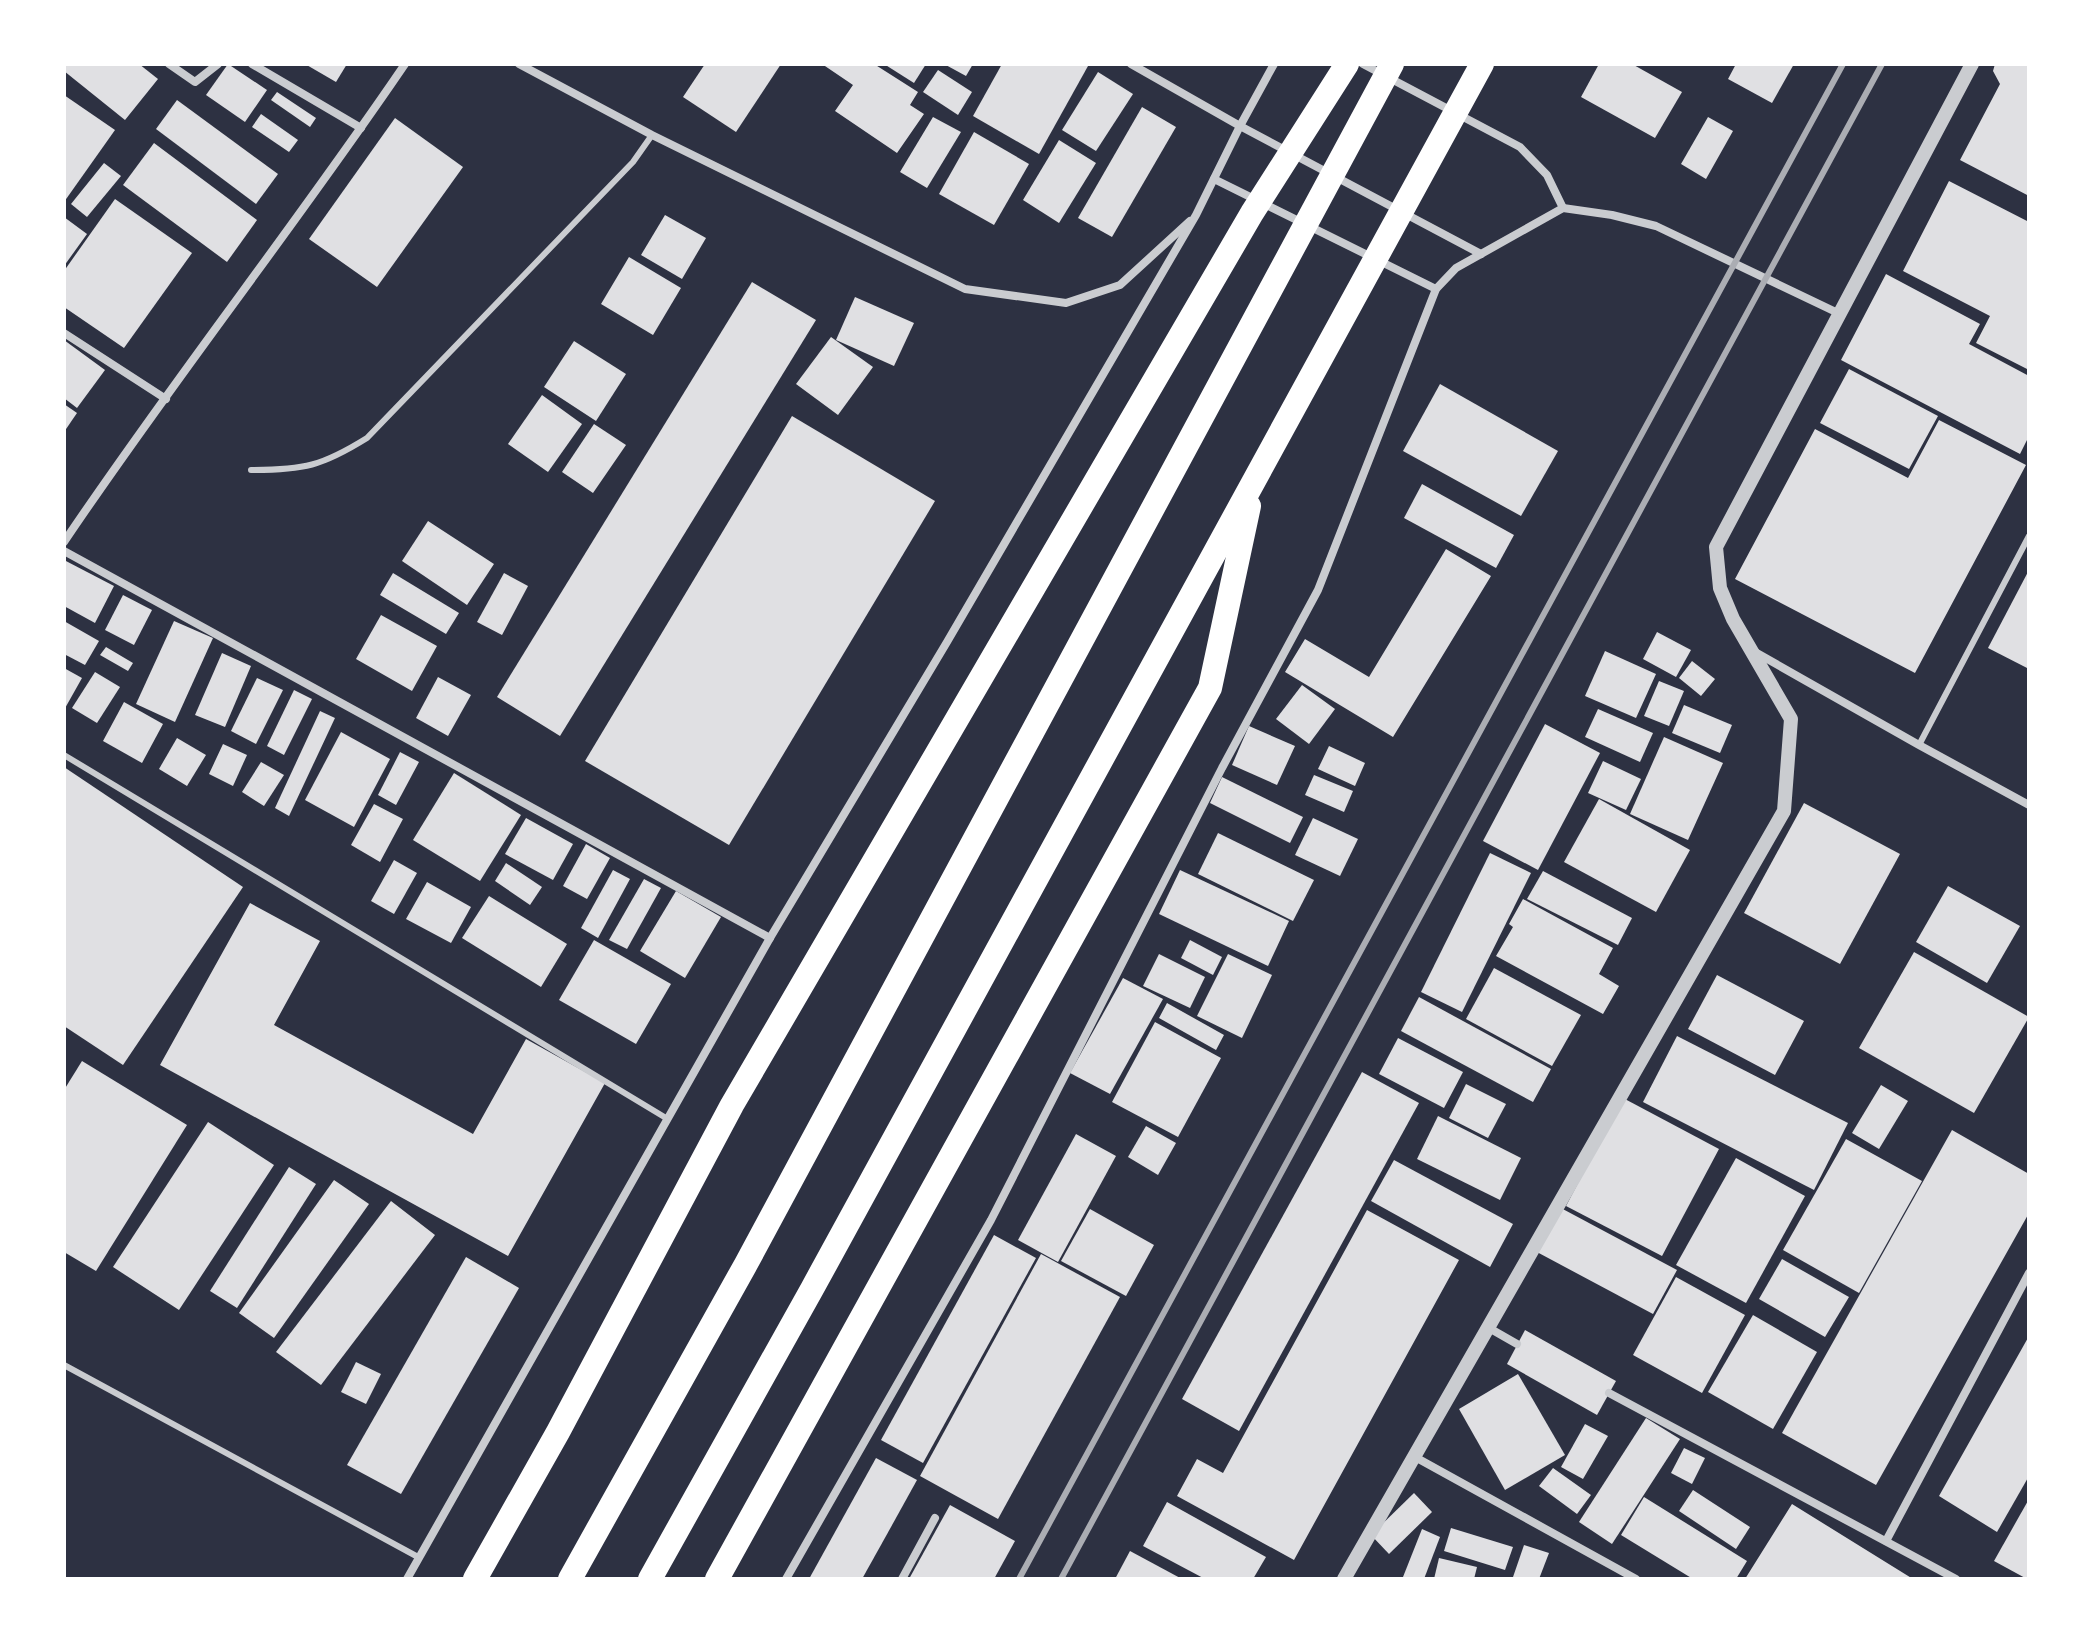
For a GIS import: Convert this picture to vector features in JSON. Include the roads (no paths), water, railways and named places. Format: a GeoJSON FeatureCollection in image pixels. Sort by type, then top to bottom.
{"type":"FeatureCollection","features":[{"type":"Feature","properties":{"kind":"highway"},"geometry":{"type":"LineString","coordinates":[[475,1579],[558,1432],[732,1105],[1244,227],[1347,64]]}},
{"type":"Feature","properties":{"kind":"highway"},"geometry":{"type":"LineString","coordinates":[[570,1579],[753,1250],[1392,64]]}},
{"type":"Feature","properties":{"kind":"highway"},"geometry":{"type":"LineString","coordinates":[[650,1579],[1482,64]]}},
{"type":"Feature","properties":{"kind":"highway"},"geometry":{"type":"LineString","coordinates":[[717,1579],[1210,688],[1255,481]]}},
{"type":"Feature","properties":{"kind":"street"},"geometry":{"type":"LineString","coordinates":[[169,64],[195,82],[218,64]]}},
{"type":"Feature","properties":{"kind":"street"},"geometry":{"type":"LineString","coordinates":[[252,64],[361,128]]}},
{"type":"Feature","properties":{"kind":"street"},"geometry":{"type":"LineString","coordinates":[[64,542],[405,64]]}},
{"type":"Feature","properties":{"kind":"street"},"geometry":{"type":"LineString","coordinates":[[519,64],[652,135],[965,289],[1066,303],[1120,285],[1196,215]]}},
{"type":"Feature","properties":{"kind":"street"},"geometry":{"type":"LineString","coordinates":[[1131,64],[1240,126],[1481,254]]}},
{"type":"Feature","properties":{"kind":"street"},"geometry":{"type":"LineString","coordinates":[[407,1579],[770,938],[1196,215],[1274,64]]}},
{"type":"Feature","properties":{"kind":"street"},"geometry":{"type":"LineString","coordinates":[[1363,64],[1520,147],[1547,175],[1563,208]]}},
{"type":"Feature","properties":{"kind":"street"},"geometry":{"type":"LineString","coordinates":[[1344,1579],[1784,811],[1791,719],[1755,652],[1733,619],[1720,588],[1716,547],[1972,64]]}},
{"type":"Feature","properties":{"kind":"street"},"geometry":{"type":"LineString","coordinates":[[1214,179],[1436,289]]}},
{"type":"Feature","properties":{"kind":"street"},"geometry":{"type":"LineString","coordinates":[[786,1579],[991,1220],[1222,768],[1318,590],[1436,289],[1456,268],[1563,208],[1612,215],[1656,226],[1838,313]]}},
{"type":"Feature","properties":{"kind":"street"},"geometry":{"type":"LineString","coordinates":[[64,333],[166,399]]}},
{"type":"Feature","properties":{"kind":"street"},"geometry":{"type":"LineString","coordinates":[[64,551],[770,938]]}},
{"type":"Feature","properties":{"kind":"street"},"geometry":{"type":"LineString","coordinates":[[1755,652],[2029,805]]}},
{"type":"Feature","properties":{"kind":"street"},"geometry":{"type":"LineString","coordinates":[[1886,1541],[2029,1273]]}},
{"type":"Feature","properties":{"kind":"street"},"geometry":{"type":"LineString","coordinates":[[1489,1328],[1517,1344]]}},
{"type":"Feature","properties":{"kind":"street"},"geometry":{"type":"LineString","coordinates":[[1609,1393],[1956,1579]]}},
{"type":"Feature","properties":{"kind":"street"},"geometry":{"type":"LineString","coordinates":[[1415,1457],[1636,1579]]}},
{"type":"Feature","properties":{"kind":"street"},"geometry":{"type":"LineString","coordinates":[[902,1579],[935,1518]]}},
{"type":"Feature","properties":{"kind":"lane"},"geometry":{"type":"LineString","coordinates":[[251,470],[294,470],[335,458],[367,438],[633,162],[652,135]]}},
{"type":"Feature","properties":{"kind":"lane"},"geometry":{"type":"LineString","coordinates":[[1919,745],[2029,536]]}},
{"type":"Feature","properties":{"kind":"lane"},"geometry":{"type":"LineString","coordinates":[[64,755],[666,1118]]}},
{"type":"Feature","properties":{"kind":"lane"},"geometry":{"type":"LineString","coordinates":[[64,1365],[418,1557]]}},
{"type":"Feature","properties":{"kind":"railway"},"geometry":{"type":"LineString","coordinates":[[1019,1579],[1843,64]]}},
{"type":"Feature","properties":{"kind":"railway"},"geometry":{"type":"LineString","coordinates":[[1061,1579],[1882,64]]}}]}
